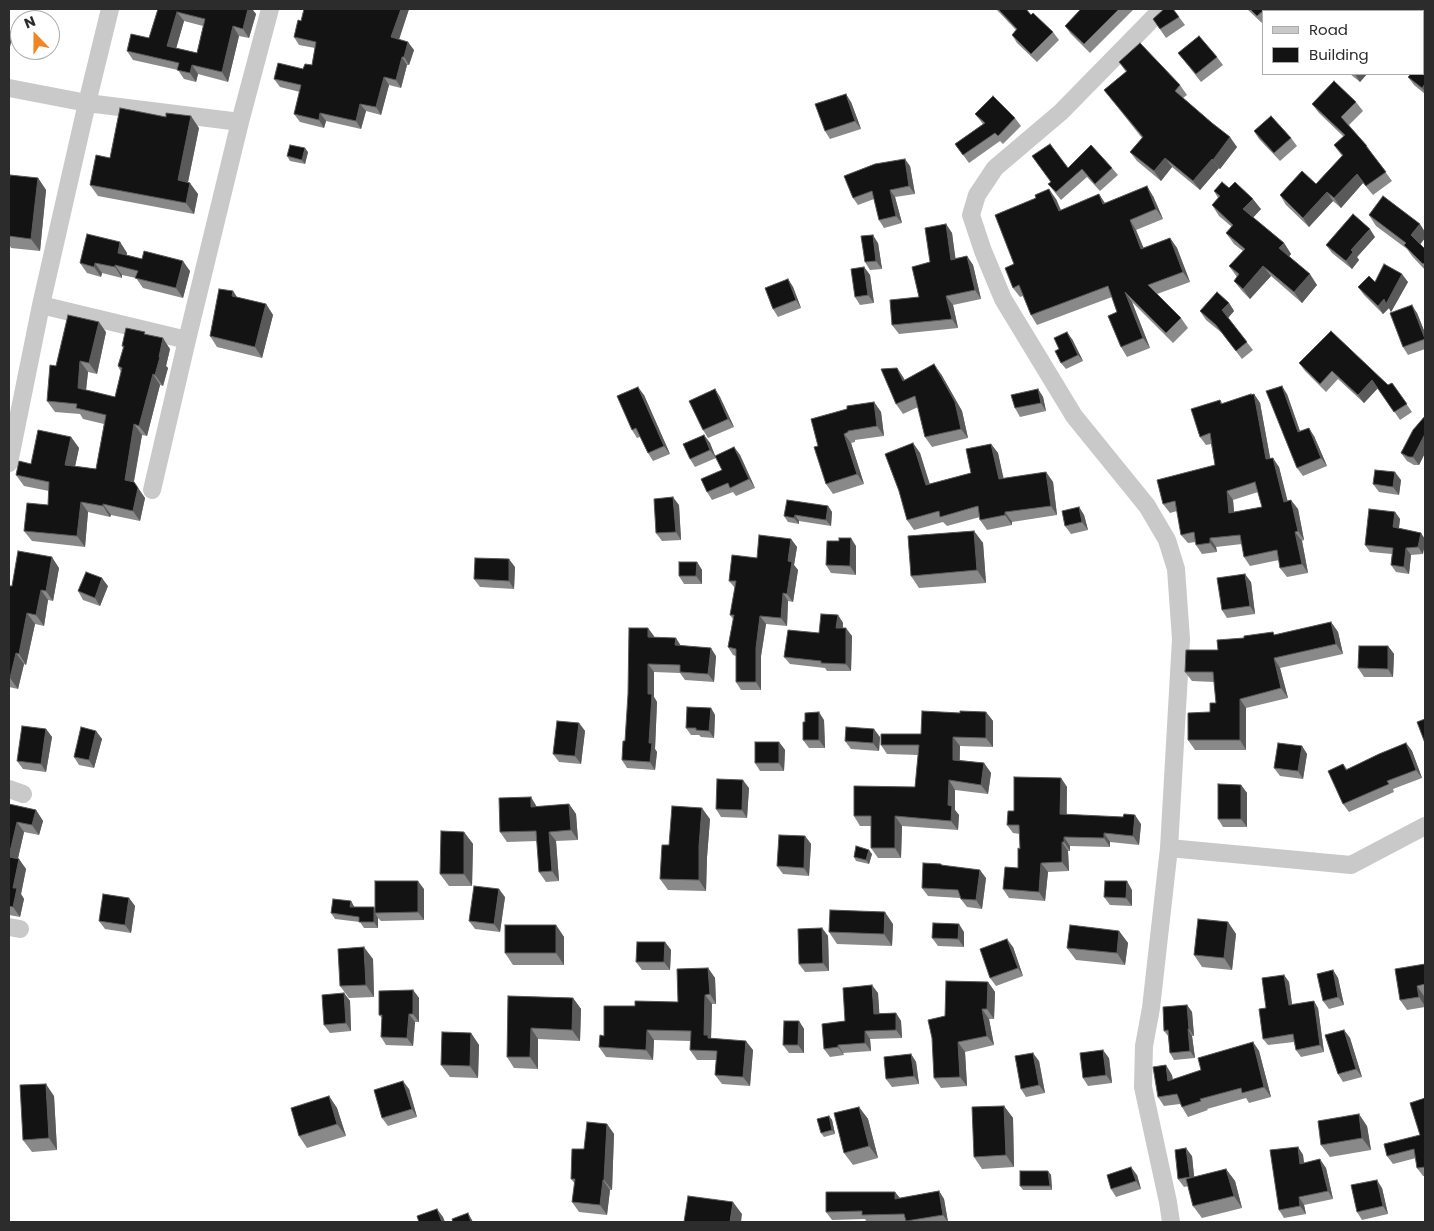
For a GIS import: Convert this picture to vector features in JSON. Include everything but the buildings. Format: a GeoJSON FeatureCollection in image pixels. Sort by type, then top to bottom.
{"type":"FeatureCollection","features":[{"type":"Feature","properties":{"kind":"street"},"geometry":{"type":"LineString","coordinates":[[9,463],[41,306],[110,9]]}},
{"type":"Feature","properties":{"kind":"street"},"geometry":{"type":"LineString","coordinates":[[152,490],[240,122],[270,9]]}},
{"type":"Feature","properties":{"kind":"street"},"geometry":{"type":"LineString","coordinates":[[1162,9],[1061,112],[995,168],[977,195],[971,215],[983,251],[1003,299],[1074,416],[1146,506],[1167,540],[1176,568],[1181,639],[1168,848],[1151,1008],[1144,1046],[1143,1087],[1171,1222]]}},
{"type":"Feature","properties":{"kind":"street"},"geometry":{"type":"LineString","coordinates":[[9,88],[87,103],[240,122]]}},
{"type":"Feature","properties":{"kind":"street"},"geometry":{"type":"LineString","coordinates":[[41,306],[187,340]]}},
{"type":"Feature","properties":{"kind":"street"},"geometry":{"type":"LineString","coordinates":[[1168,848],[1351,865],[1425,826]]}}]}
